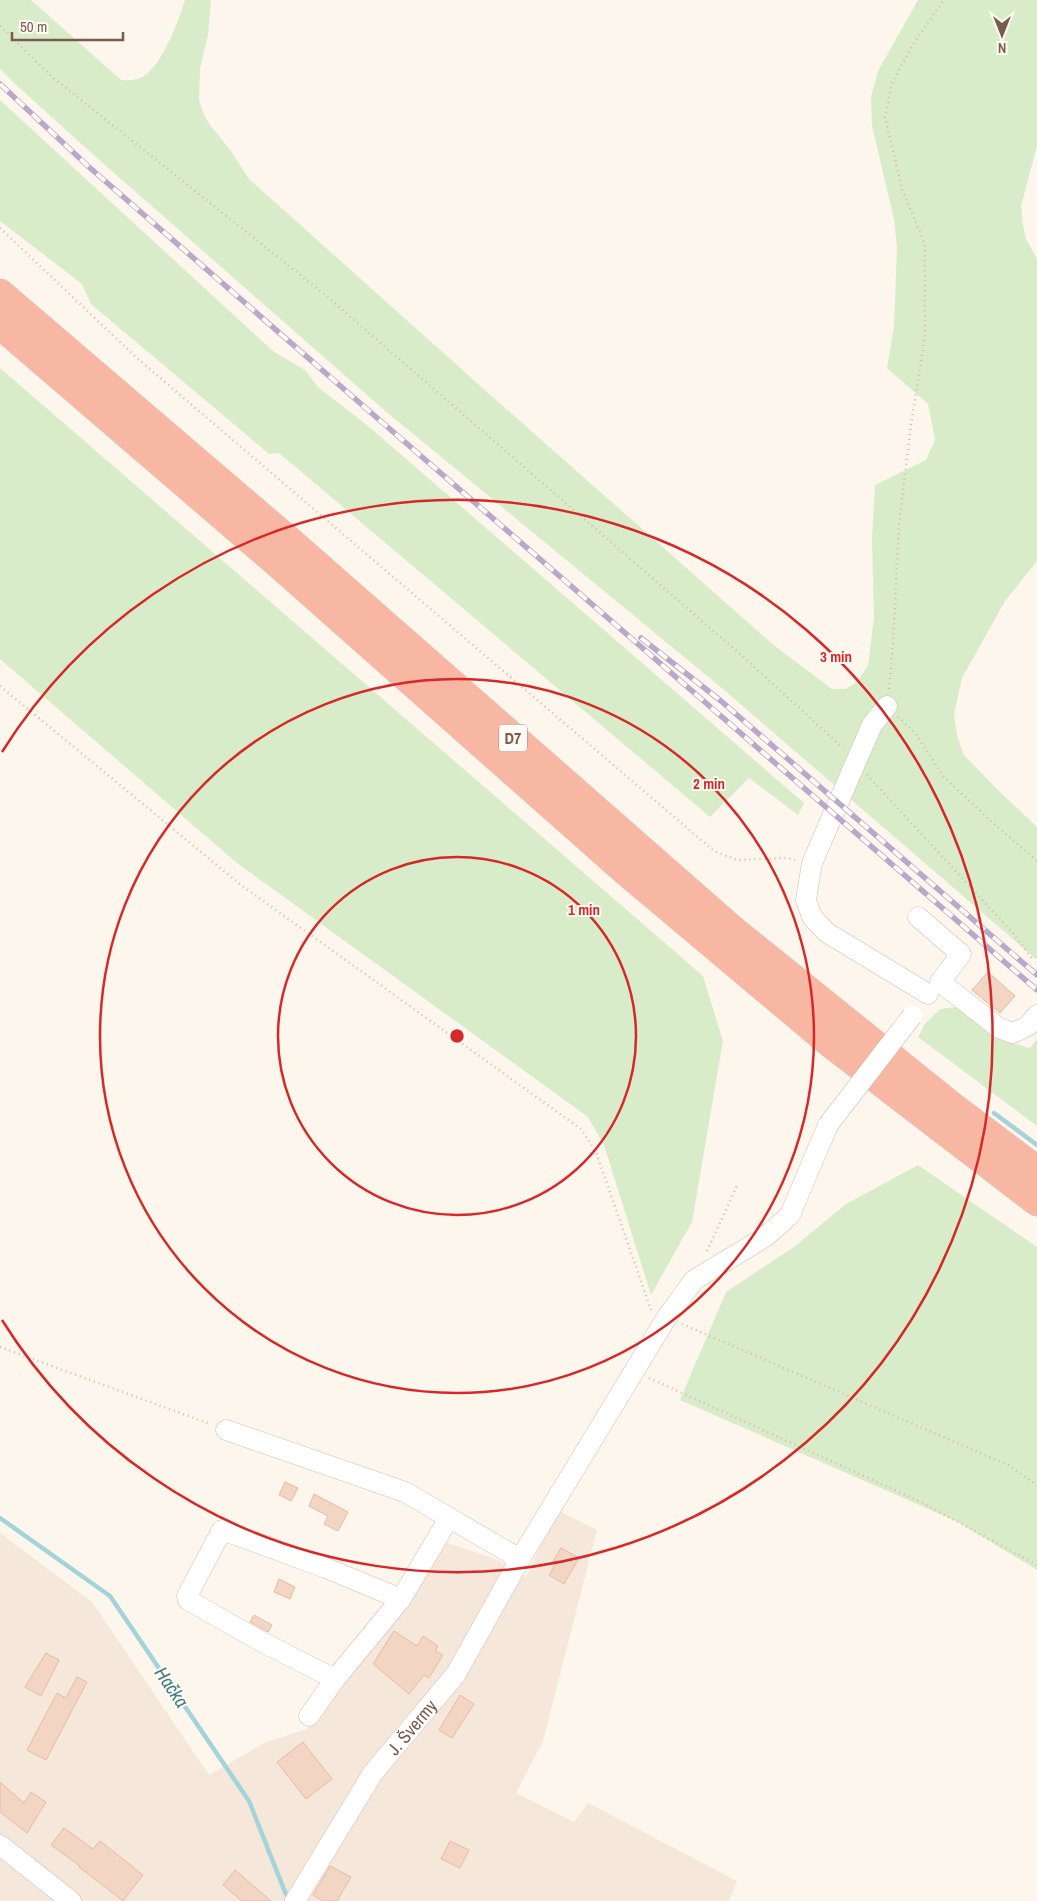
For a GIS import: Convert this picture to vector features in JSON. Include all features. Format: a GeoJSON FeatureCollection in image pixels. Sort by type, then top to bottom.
{"type":"FeatureCollection","features":[{"type":"Feature","properties":{"kind":"highway","name":"D7"},"geometry":{"type":"LineString","coordinates":[[0,293],[269,523],[732,929],[944,1100],[1037,1170]]}},
{"type":"Feature","properties":{"kind":"highway","name":"D7"},"geometry":{"type":"LineString","coordinates":[[0,325],[270,557],[625,872],[832,1045],[1037,1202]]}},
{"type":"Feature","properties":{"kind":"street"},"geometry":{"type":"LineString","coordinates":[[887,706],[872,725],[812,863],[806,900],[812,917],[826,932],[934,988],[999,1028],[1013,1033],[1028,1026],[1037,1015]]}},
{"type":"Feature","properties":{"kind":"street"},"geometry":{"type":"LineString","coordinates":[[694,1280],[765,1238],[790,1215],[828,1125],[960,954],[918,917]]}},
{"type":"Feature","properties":{"kind":"street","name":"J. Švermy"},"geometry":{"type":"LineString","coordinates":[[301,1898],[373,1773],[456,1674],[520,1559],[663,1325],[694,1280]]}},
{"type":"Feature","properties":{"kind":"street"},"geometry":{"type":"LineString","coordinates":[[226,1430],[404,1492],[520,1559]]}},
{"type":"Feature","properties":{"kind":"street"},"geometry":{"type":"LineString","coordinates":[[309,1716],[335,1679],[401,1600],[449,1518]]}},
{"type":"Feature","properties":{"kind":"street"},"geometry":{"type":"LineString","coordinates":[[335,1679],[260,1641],[188,1600],[187,1596],[222,1530],[326,1568],[401,1600]]}},
{"type":"Feature","properties":{"kind":"street"},"geometry":{"type":"LineString","coordinates":[[0,1845],[71,1901]]}},
{"type":"Feature","properties":{"kind":"path"},"geometry":{"type":"LineString","coordinates":[[944,0],[915,41],[892,83],[885,117],[902,189],[925,245],[925,336],[910,425],[899,524],[893,644],[887,706],[916,734],[943,776],[992,823],[1037,861]]}},
{"type":"Feature","properties":{"kind":"path"},"geometry":{"type":"LineString","coordinates":[[0,26],[51,76],[324,294],[739,653],[862,769],[1012,932],[1033,960]]}},
{"type":"Feature","properties":{"kind":"path"},"geometry":{"type":"LineString","coordinates":[[0,228],[138,359],[714,851],[737,860],[787,858],[812,863]]}},
{"type":"Feature","properties":{"kind":"path"},"geometry":{"type":"LineString","coordinates":[[0,686],[241,885],[581,1129],[596,1152],[663,1325],[1008,1465],[1037,1485]]}},
{"type":"Feature","properties":{"kind":"path"},"geometry":{"type":"LineString","coordinates":[[694,1280],[737,1186]]}},
{"type":"Feature","properties":{"kind":"path"},"geometry":{"type":"LineString","coordinates":[[0,1347],[226,1430]]}},
{"type":"Feature","properties":{"kind":"path"},"geometry":{"type":"LineString","coordinates":[[635,1372],[921,1502],[1037,1565]]}},
{"type":"Feature","properties":{"kind":"shaded area"},"geometry":{"type":"Polygon","coordinates":[[[557,1510],[597,1530],[543,1741],[516,1793],[574,1822],[588,1803],[737,1881],[729,1901],[0,1901],[0,1533],[92,1602],[209,1775],[266,1742],[307,1729],[445,1542],[498,1560],[526,1577],[557,1510]]]}},
{"type":"Feature","properties":{"kind":"green space"},"geometry":{"type":"Polygon","coordinates":[[[0,0],[31,0],[121,80],[128,80],[144,76],[160,59],[175,29],[185,0],[211,0],[208,35],[200,68],[199,100],[210,125],[231,151],[249,179],[776,647],[832,689],[846,689],[858,681],[868,665],[874,618],[872,539],[875,485],[926,460],[935,440],[928,404],[887,368],[894,327],[897,248],[894,219],[872,126],[871,97],[878,71],[918,0],[1037,0],[1037,146],[1021,206],[1026,239],[1037,259],[1037,561],[1005,601],[962,678],[954,714],[957,735],[963,754],[1037,827],[1037,960],[723,689],[383,409],[13,82],[0,69],[0,0]]]}},
{"type":"Feature","properties":{"kind":"green space"},"geometry":{"type":"Polygon","coordinates":[[[0,100],[274,352],[305,370],[318,387],[368,426],[804,803],[798,815],[749,778],[710,817],[279,453],[269,454],[91,304],[82,284],[0,221],[0,100]]]}},
{"type":"Feature","properties":{"kind":"green space"},"geometry":{"type":"Polygon","coordinates":[[[0,368],[703,976],[723,1041],[692,1222],[651,1295],[604,1145],[588,1117],[237,863],[0,659],[0,368]]]}},
{"type":"Feature","properties":{"kind":"green space"},"geometry":{"type":"Polygon","coordinates":[[[957,1007],[1007,1042],[1030,1048],[1037,1039],[1037,1126],[918,1037],[925,1024],[940,1009],[957,1007]]]}},
{"type":"Feature","properties":{"kind":"green space"},"geometry":{"type":"Polygon","coordinates":[[[918,1165],[1037,1247],[1037,1570],[958,1522],[680,1400],[726,1292],[794,1247],[846,1204],[918,1165]]]}},
{"type":"Feature","properties":{"kind":"building"},"geometry":{"type":"Polygon","coordinates":[[[988,972],[1015,996],[1000,1013],[972,990],[988,972]]]}},
{"type":"Feature","properties":{"kind":"building"},"geometry":{"type":"Polygon","coordinates":[[[285,1482],[298,1488],[291,1501],[279,1495],[285,1482]]]}},
{"type":"Feature","properties":{"kind":"building"},"geometry":{"type":"Polygon","coordinates":[[[314,1494],[348,1512],[338,1531],[324,1524],[328,1516],[309,1506],[314,1494]]]}},
{"type":"Feature","properties":{"kind":"building"},"geometry":{"type":"Polygon","coordinates":[[[561,1548],[579,1558],[564,1584],[549,1575],[556,1563],[553,1561],[561,1548]]]}},
{"type":"Feature","properties":{"kind":"building"},"geometry":{"type":"Polygon","coordinates":[[[279,1579],[295,1587],[290,1599],[274,1592],[279,1579]]]}},
{"type":"Feature","properties":{"kind":"building"},"geometry":{"type":"Polygon","coordinates":[[[254,1615],[272,1625],[268,1632],[250,1622],[254,1615]]]}},
{"type":"Feature","properties":{"kind":"building"},"geometry":{"type":"Polygon","coordinates":[[[394,1631],[417,1646],[423,1636],[438,1646],[435,1651],[443,1655],[429,1678],[424,1675],[409,1694],[373,1664],[394,1631]]]}},
{"type":"Feature","properties":{"kind":"building"},"geometry":{"type":"Polygon","coordinates":[[[46,1653],[59,1660],[41,1696],[25,1687],[46,1653]]]}},
{"type":"Feature","properties":{"kind":"building"},"geometry":{"type":"Polygon","coordinates":[[[77,1677],[87,1682],[46,1760],[27,1750],[57,1693],[66,1698],[77,1677]]]}},
{"type":"Feature","properties":{"kind":"building"},"geometry":{"type":"Polygon","coordinates":[[[460,1695],[474,1704],[452,1738],[439,1730],[460,1695]]]}},
{"type":"Feature","properties":{"kind":"building"},"geometry":{"type":"Polygon","coordinates":[[[303,1742],[332,1779],[306,1799],[277,1762],[303,1742]]]}},
{"type":"Feature","properties":{"kind":"building"},"geometry":{"type":"Polygon","coordinates":[[[0,1782],[24,1803],[31,1792],[46,1802],[27,1833],[0,1812],[0,1782]]]}},
{"type":"Feature","properties":{"kind":"building"},"geometry":{"type":"Polygon","coordinates":[[[64,1828],[93,1849],[100,1841],[143,1875],[123,1901],[51,1845],[64,1828]]]}},
{"type":"Feature","properties":{"kind":"building"},"geometry":{"type":"Polygon","coordinates":[[[450,1841],[469,1850],[460,1868],[441,1859],[450,1841]]]}},
{"type":"Feature","properties":{"kind":"building"},"geometry":{"type":"Polygon","coordinates":[[[330,1866],[351,1877],[337,1901],[323,1901],[313,1895],[330,1866]]]}},
{"type":"Feature","properties":{"kind":"building"},"geometry":{"type":"Polygon","coordinates":[[[235,1870],[271,1901],[242,1901],[223,1885],[235,1870]]]}},
{"type":"Feature","properties":{"kind":"waterway"},"geometry":{"type":"LineString","coordinates":[[994,1113],[1037,1145]]}},
{"type":"Feature","properties":{"kind":"waterway","name":"Hačka"},"geometry":{"type":"LineString","coordinates":[[0,1518],[110,1596],[249,1801],[285,1892],[290,1900]]}},
{"type":"Feature","properties":{"kind":"railway"},"geometry":{"type":"LineString","coordinates":[[0,84],[89,167],[1037,990]]}},
{"type":"Feature","properties":{"kind":"railway"},"geometry":{"type":"LineString","coordinates":[[641,638],[721,701],[1037,975]]}}]}
